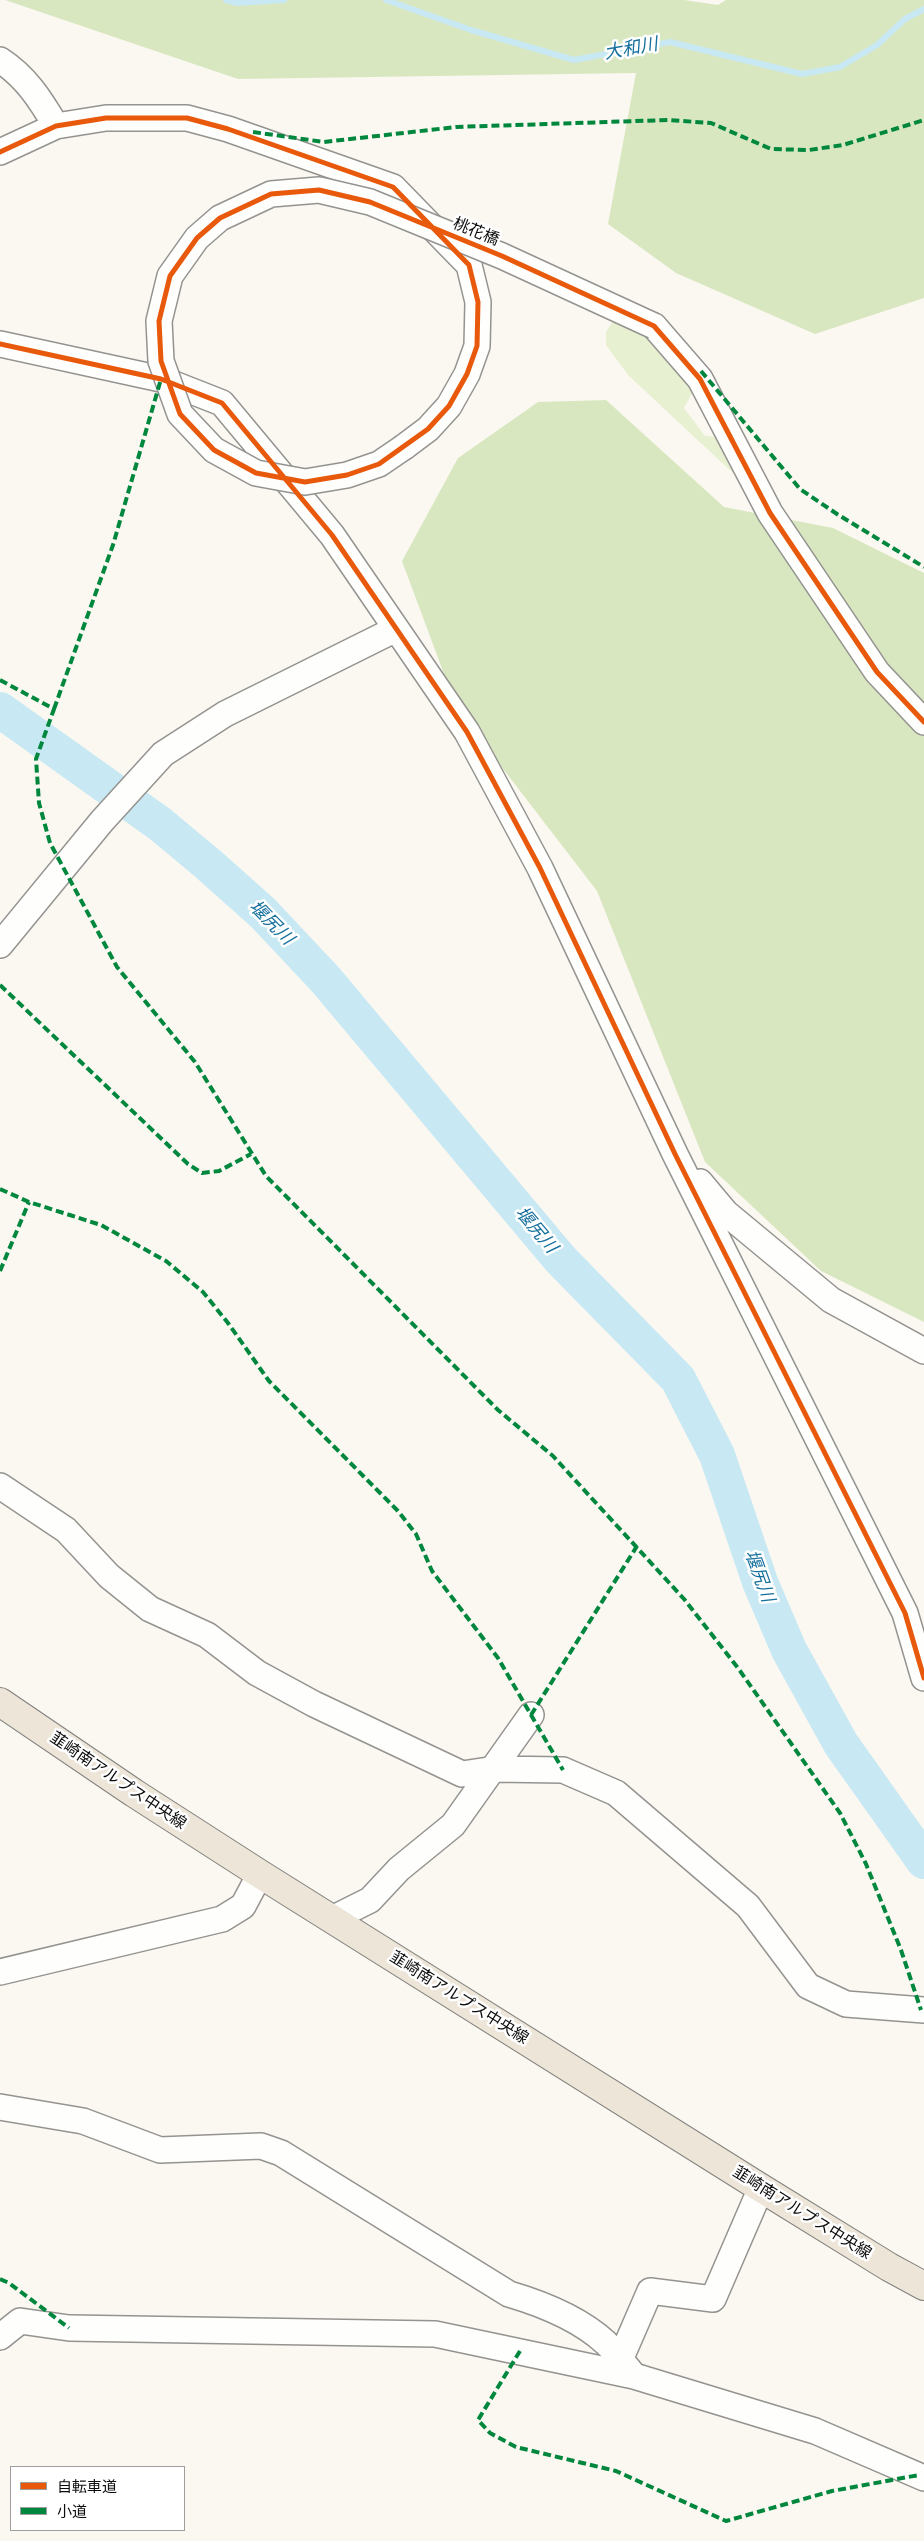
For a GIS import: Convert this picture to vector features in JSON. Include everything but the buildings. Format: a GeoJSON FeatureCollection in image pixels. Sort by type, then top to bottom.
{"type":"FeatureCollection","features":[{"type":"Feature","properties":{"kind":"main road","name":"韮崎南アルプス中央線"},"geometry":{"type":"LineString","coordinates":[[0,1702],[134,1793],[260,1874],[334,1918],[888,2267],[924,2286]]}},
{"type":"Feature","properties":{"kind":"street"},"geometry":{"type":"LineString","coordinates":[[0,60],[18,72],[38,96],[56,126]]}},
{"type":"Feature","properties":{"kind":"street","name":"桃花橋"},"geometry":{"type":"LineString","coordinates":[[0,152],[56,126],[106,118],[187,118],[228,129],[393,187],[469,265],[478,302],[477,346],[467,374],[450,406],[428,429],[404,448],[379,464],[347,475],[305,482],[256,473],[214,450],[180,414],[161,361],[159,321],[170,276],[197,238],[220,218],[271,194],[319,190],[370,202],[502,256],[654,326],[700,379],[770,513],[877,672],[924,722]]}},
{"type":"Feature","properties":{"kind":"street"},"geometry":{"type":"LineString","coordinates":[[0,344],[161,378],[222,403],[332,535],[467,732],[540,868],[675,1154],[905,1613],[924,1678]]}},
{"type":"Feature","properties":{"kind":"street"},"geometry":{"type":"LineString","coordinates":[[0,945],[130,787],[163,754],[225,714],[396,629]]}},
{"type":"Feature","properties":{"kind":"street"},"geometry":{"type":"LineString","coordinates":[[675,1154],[726,1213],[831,1300],[924,1351]]}},
{"type":"Feature","properties":{"kind":"street"},"geometry":{"type":"LineString","coordinates":[[0,1486],[66,1530],[109,1576],[150,1609],[207,1634],[257,1673],[314,1704],[462,1774],[495,1769],[563,1770],[616,1793],[748,1906],[808,1986],[846,2004],[924,2010]]}},
{"type":"Feature","properties":{"kind":"street"},"geometry":{"type":"LineString","coordinates":[[334,1918],[370,1900],[399,1870],[453,1825],[495,1769],[531,1715]]}},
{"type":"Feature","properties":{"kind":"street"},"geometry":{"type":"LineString","coordinates":[[0,1972],[222,1919],[243,1906],[260,1874]]}},
{"type":"Feature","properties":{"kind":"street"},"geometry":{"type":"LineString","coordinates":[[0,2107],[83,2121],[160,2150],[262,2146],[281,2152],[508,2294],[540,2304],[579,2323],[606,2343],[627,2368]]}},
{"type":"Feature","properties":{"kind":"street"},"geometry":{"type":"LineString","coordinates":[[627,2368],[650,2291],[713,2299],[761,2188]]}},
{"type":"Feature","properties":{"kind":"street"},"geometry":{"type":"LineString","coordinates":[[0,2337],[20,2320],[69,2328],[435,2334],[627,2368],[815,2431],[924,2478]]}},
{"type":"Feature","properties":{"kind":"green space"},"geometry":{"type":"Polygon","coordinates":[[[5,0],[684,0],[718,5],[726,0],[924,0],[924,298],[815,334],[676,273],[608,224],[636,73],[238,79],[5,0]]]}},
{"type":"Feature","properties":{"kind":"green space"},"geometry":{"type":"Polygon","coordinates":[[[614,320],[654,326],[700,379],[684,408],[705,436],[718,437],[734,474],[628,375],[606,345],[606,332],[614,320]]]}},
{"type":"Feature","properties":{"kind":"green space"},"geometry":{"type":"Polygon","coordinates":[[[606,400],[724,507],[833,528],[924,573],[924,1322],[821,1271],[705,1162],[597,891],[457,709],[402,561],[458,458],[538,402],[606,400]]]}},
{"type":"Feature","properties":{"kind":"waterway","name":"大和川"},"geometry":{"type":"LineString","coordinates":[[226,0],[237,3],[284,0]]}},
{"type":"Feature","properties":{"kind":"waterway","name":"大和川"},"geometry":{"type":"LineString","coordinates":[[386,0],[471,30],[574,60],[670,42],[802,74],[840,67],[877,45],[905,19],[924,9]]}},
{"type":"Feature","properties":{"kind":"waterway","name":"堰尻川"},"geometry":{"type":"LineString","coordinates":[[0,710],[160,824],[263,913],[325,979],[561,1260],[678,1379],[717,1455],[760,1582],[789,1650],[841,1744],[924,1861]]}},
{"type":"Feature","properties":{"kind":"marked path"},"geometry":{"type":"LineString","coordinates":[[253,132],[324,142],[456,127],[668,120],[711,123],[771,149],[809,150],[843,145],[924,120]]}},
{"type":"Feature","properties":{"kind":"marked path"},"geometry":{"type":"LineString","coordinates":[[701,371],[800,489],[924,567]]}},
{"type":"Feature","properties":{"kind":"marked path"},"geometry":{"type":"LineString","coordinates":[[54,709],[113,545],[161,379]]}},
{"type":"Feature","properties":{"kind":"marked path"},"geometry":{"type":"LineString","coordinates":[[0,680],[54,709],[36,759],[39,803],[50,843],[117,967],[195,1062],[266,1176],[498,1410],[553,1456],[684,1599],[738,1668],[840,1813],[866,1864],[901,1950],[921,2010]]}},
{"type":"Feature","properties":{"kind":"marked path"},"geometry":{"type":"LineString","coordinates":[[0,985],[188,1164],[202,1173],[219,1171],[251,1154]]}},
{"type":"Feature","properties":{"kind":"marked path"},"geometry":{"type":"LineString","coordinates":[[0,1189],[29,1202],[101,1225],[166,1261],[203,1292],[228,1323],[269,1381],[398,1511],[416,1534],[432,1571],[498,1658],[563,1770]]}},
{"type":"Feature","properties":{"kind":"marked path"},"geometry":{"type":"LineString","coordinates":[[0,1271],[29,1202]]}},
{"type":"Feature","properties":{"kind":"marked path"},"geometry":{"type":"LineString","coordinates":[[531,1715],[637,1546]]}},
{"type":"Feature","properties":{"kind":"marked path"},"geometry":{"type":"LineString","coordinates":[[0,2279],[9,2283],[69,2328]]}},
{"type":"Feature","properties":{"kind":"marked path"},"geometry":{"type":"LineString","coordinates":[[520,2351],[478,2420],[490,2433],[516,2447],[616,2471],[726,2521],[832,2491],[919,2475]]}},
{"type":"Feature","properties":{"kind":"cycle path"},"geometry":{"type":"LineString","coordinates":[[0,152],[56,126],[106,118],[187,118],[228,129],[393,187],[469,265],[478,302],[477,346],[467,374],[449,406],[428,429],[379,464],[347,475],[305,482],[256,473],[214,450],[180,414],[161,361],[159,321],[170,276],[197,238],[220,218],[271,194],[319,190],[370,202],[502,256],[654,326],[700,379],[770,513],[877,672],[924,722]]}},
{"type":"Feature","properties":{"kind":"cycle path"},"geometry":{"type":"LineString","coordinates":[[0,344],[161,379],[222,403],[332,535],[467,732],[540,868],[675,1154],[905,1613],[924,1678]]}}]}
